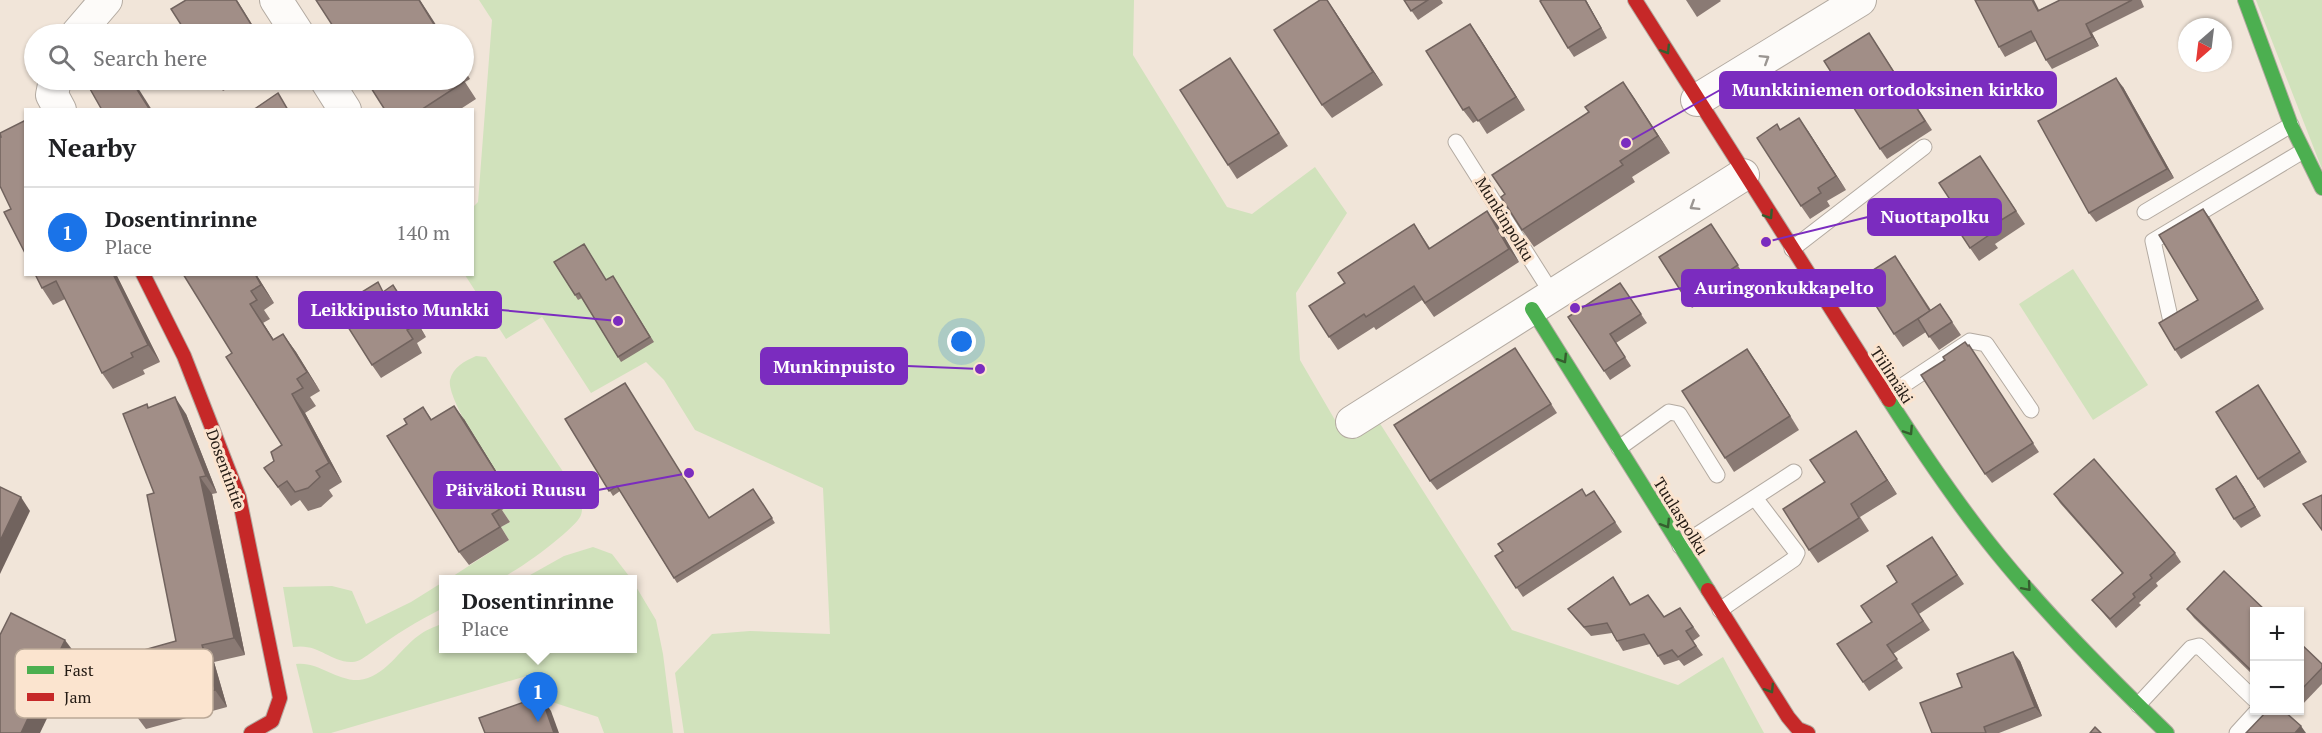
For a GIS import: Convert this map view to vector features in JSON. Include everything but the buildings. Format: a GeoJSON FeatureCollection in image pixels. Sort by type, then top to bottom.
{"type":"FeatureCollection","features":[{"type":"Feature","properties":{"kind":"street"},"geometry":{"type":"LineString","coordinates":[[86,24],[106,0]]}},
{"type":"Feature","properties":{"kind":"street"},"geometry":{"type":"LineString","coordinates":[[276,0],[292,24]]}},
{"type":"Feature","properties":{"kind":"street","name":"Tiilimäki"},"geometry":{"type":"LineString","coordinates":[[1635,0],[1743,175],[1949,491],[1998,554],[2050,614],[2168,733]]}},
{"type":"Feature","properties":{"kind":"street"},"geometry":{"type":"LineString","coordinates":[[1697,100],[1860,0]]}},
{"type":"Feature","properties":{"kind":"street"},"geometry":{"type":"LineString","coordinates":[[2245,0],[2291,125],[2322,188]]}},
{"type":"Feature","properties":{"kind":"street"},"geometry":{"type":"LineString","coordinates":[[53,90],[52,95],[59,108]]}},
{"type":"Feature","properties":{"kind":"street"},"geometry":{"type":"LineString","coordinates":[[333,90],[344,108]]}},
{"type":"Feature","properties":{"kind":"street"},"geometry":{"type":"LineString","coordinates":[[1352,422],[1743,175]]}},
{"type":"Feature","properties":{"kind":"street","name":"Dosentintie"},"geometry":{"type":"LineString","coordinates":[[143,276],[184,356],[239,497],[280,698],[272,721]]}},
{"type":"Feature","properties":{"kind":"street","name":"Tuulaspolku"},"geometry":{"type":"LineString","coordinates":[[1542,302],[1619,448],[1788,717],[1798,729],[1808,733]]}},
{"type":"Feature","properties":{"kind":"street"},"geometry":{"type":"LineString","coordinates":[[251,733],[272,721]]}},
{"type":"Feature","properties":{"kind":"lane"},"geometry":{"type":"LineString","coordinates":[[2145,212],[2291,125]]}},
{"type":"Feature","properties":{"kind":"lane","name":"Munkinpolku"},"geometry":{"type":"LineString","coordinates":[[1456,142],[1542,302]]}},
{"type":"Feature","properties":{"kind":"lane"},"geometry":{"type":"LineString","coordinates":[[1792,249],[1924,147]]}},
{"type":"Feature","properties":{"kind":"lane"},"geometry":{"type":"LineString","coordinates":[[2170,317],[2153,241],[2304,151]]}},
{"type":"Feature","properties":{"kind":"lane"},"geometry":{"type":"LineString","coordinates":[[1887,396],[1970,341],[1986,344],[2031,410]]}},
{"type":"Feature","properties":{"kind":"lane"},"geometry":{"type":"LineString","coordinates":[[1619,448],[1669,412],[1674,412],[1679,414],[1717,475]]}},
{"type":"Feature","properties":{"kind":"lane"},"geometry":{"type":"LineString","coordinates":[[1680,546],[1794,472]]}},
{"type":"Feature","properties":{"kind":"lane"},"geometry":{"type":"LineString","coordinates":[[1720,610],[1794,559],[1797,553],[1755,498]]}},
{"type":"Feature","properties":{"kind":"lane"},"geometry":{"type":"LineString","coordinates":[[2138,705],[2191,648],[2199,646],[2250,695]]}},
{"type":"Feature","properties":{"kind":"lane"},"geometry":{"type":"LineString","coordinates":[[2237,733],[2254,715]]}},
{"type":"Feature","properties":{"kind":"lane"},"geometry":{"type":"LineString","coordinates":[[272,721],[283,733]]}},
{"type":"Feature","properties":{"kind":"green space"},"geometry":{"type":"Polygon","coordinates":[[[479,0],[1134,0],[1133,55],[1227,207],[1252,214],[1315,167],[1347,213],[1296,293],[1300,360],[1335,420],[1379,422],[1512,630],[1678,685],[1723,657],[1764,733],[684,733],[675,673],[712,634],[750,631],[830,634],[823,488],[695,430],[664,380],[646,362],[591,393],[542,317],[506,339],[466,276],[474,276],[474,206],[478,202],[492,20],[479,0]]]}},
{"type":"Feature","properties":{"kind":"green space"},"geometry":{"type":"Polygon","coordinates":[[[2256,0],[2322,0],[2322,169],[2256,0]]]}},
{"type":"Feature","properties":{"kind":"green space"},"geometry":{"type":"Polygon","coordinates":[[[2073,269],[2148,385],[2093,420],[2019,304],[2073,269]]]}},
{"type":"Feature","properties":{"kind":"green space"},"geometry":{"type":"Polygon","coordinates":[[[476,356],[486,357],[572,485],[582,507],[577,521],[557,540],[507,575],[455,575],[509,540],[501,527],[510,522],[502,510],[515,502],[465,422],[451,390],[452,375],[464,362],[476,356]]]}},
{"type":"Feature","properties":{"kind":"green space"},"geometry":{"type":"Polygon","coordinates":[[[593,547],[612,554],[628,575],[530,575],[564,556],[593,547]]]}},
{"type":"Feature","properties":{"kind":"green space"},"geometry":{"type":"Polygon","coordinates":[[[439,584],[439,610],[406,628],[359,660],[343,661],[310,648],[293,647],[283,587],[332,586],[352,591],[366,624],[411,602],[439,584]]]}},
{"type":"Feature","properties":{"kind":"green space"},"geometry":{"type":"Polygon","coordinates":[[[637,588],[656,620],[663,654],[673,733],[604,733],[598,717],[549,701],[530,675],[331,733],[313,733],[296,664],[312,665],[343,678],[359,680],[368,678],[384,669],[411,642],[427,630],[439,625],[439,653],[637,653],[637,588]]]}},
{"type":"Feature","properties":{"kind":"traffic: fast"},"geometry":{"type":"LineString","coordinates":[[2245,0],[2291,125],[2322,188]]}},
{"type":"Feature","properties":{"kind":"traffic: fast"},"geometry":{"type":"LineString","coordinates":[[1532,309],[1708,590]]}},
{"type":"Feature","properties":{"kind":"traffic: fast"},"geometry":{"type":"LineString","coordinates":[[1889,400],[1955,497],[2017,577],[2079,646],[2167,733]]}},
{"type":"Feature","properties":{"kind":"traffic: jam"},"geometry":{"type":"LineString","coordinates":[[1635,0],[1889,400]]}},
{"type":"Feature","properties":{"kind":"traffic: jam"},"geometry":{"type":"LineString","coordinates":[[144,276],[184,356],[239,497],[280,698],[272,721],[251,733]]}},
{"type":"Feature","properties":{"kind":"traffic: jam"},"geometry":{"type":"LineString","coordinates":[[1708,590],[1788,717],[1798,729],[1808,733]]}},
{"type":"Feature","properties":{"kind":"place","name":"Munkkiniemen ortodoksinen kirkko"},"geometry":{"type":"Point","coordinates":[1626,143]}},
{"type":"Feature","properties":{"kind":"place","name":"Nuottapolku"},"geometry":{"type":"Point","coordinates":[1766,242]}},
{"type":"Feature","properties":{"kind":"place","name":"Auringonkukkapelto"},"geometry":{"type":"Point","coordinates":[1575,308]}},
{"type":"Feature","properties":{"kind":"place","name":"Leikkipuisto Munkki"},"geometry":{"type":"Point","coordinates":[618,321]}},
{"type":"Feature","properties":{"kind":"place","name":"Munkinpuisto"},"geometry":{"type":"Point","coordinates":[980,369]}},
{"type":"Feature","properties":{"kind":"place","name":"Päiväkoti Ruusu"},"geometry":{"type":"Point","coordinates":[689,473]}},
{"type":"Feature","properties":{"kind":"place","name":"Dosentinrinne"},"geometry":{"type":"Point","coordinates":[538,722]}}]}
